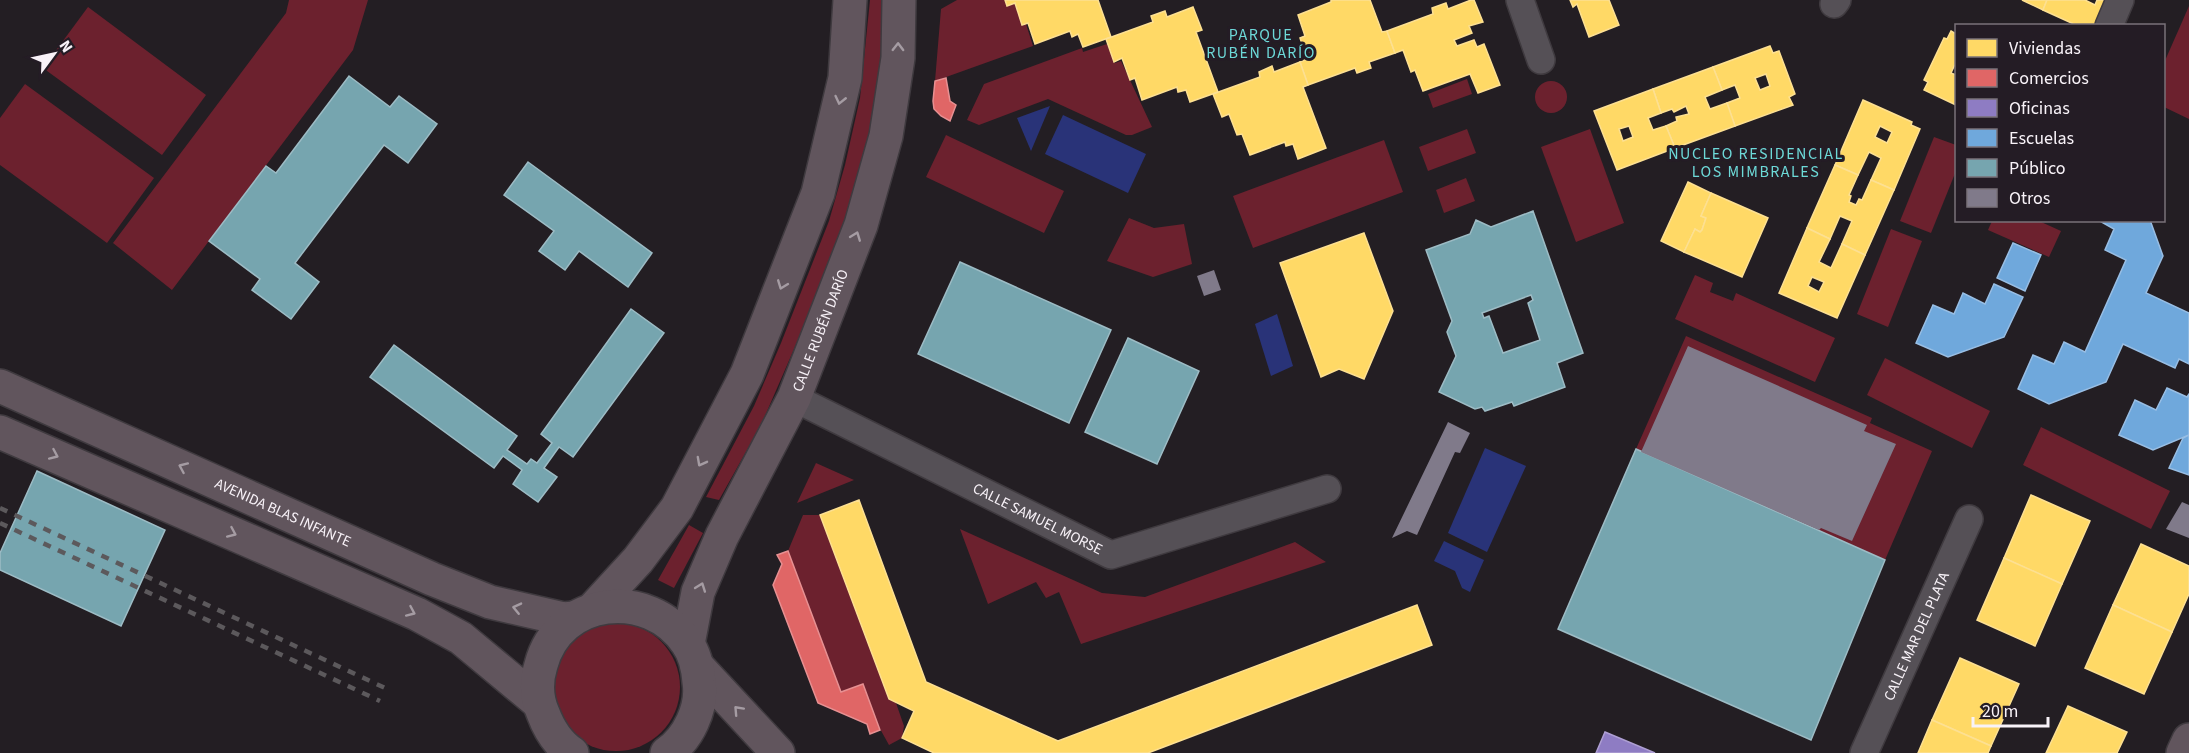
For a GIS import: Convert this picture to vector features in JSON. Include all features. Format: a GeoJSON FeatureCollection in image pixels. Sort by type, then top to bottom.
{"type":"FeatureCollection","features":[{"type":"Feature","properties":{"kind":"main road"},"geometry":{"type":"LineString","coordinates":[[551,735],[537,678],[543,655],[556,634],[583,614],[638,560],[676,508],[747,374],[818,193],[844,78],[850,0]]}},
{"type":"Feature","properties":{"kind":"main road","name":"CALLE RUBÉN DARÍO"},"geometry":{"type":"LineString","coordinates":[[667,753],[686,734],[696,713],[700,689],[693,655],[698,592],[717,545],[794,398],[861,225],[886,136],[898,58],[899,0]]}},
{"type":"Feature","properties":{"kind":"main road","name":"AVENIDA BLAS INFANTE"},"geometry":{"type":"LineString","coordinates":[[0,386],[490,602],[564,619],[620,605],[646,610],[670,623],[693,655],[778,753]]}},
{"type":"Feature","properties":{"kind":"main road"},"geometry":{"type":"LineString","coordinates":[[0,432],[417,614],[460,638],[551,735]]}},
{"type":"Feature","properties":{"kind":"main road"},"geometry":{"type":"LineString","coordinates":[[2183,753],[2189,740]]}},
{"type":"Feature","properties":{"kind":"street"},"geometry":{"type":"LineString","coordinates":[[1520,0],[1541,60]]}},
{"type":"Feature","properties":{"kind":"street"},"geometry":{"type":"LineString","coordinates":[[2110,24],[2120,0]]}},
{"type":"Feature","properties":{"kind":"street","name":"CALLE SAMUEL MORSE"},"geometry":{"type":"LineString","coordinates":[[794,398],[1111,555],[1327,489]]}},
{"type":"Feature","properties":{"kind":"street","name":"CALLE MAR DEL PLATA"},"geometry":{"type":"LineString","coordinates":[[1864,753],[1969,519]]}},
{"type":"Feature","properties":{"kind":"shaded area"},"geometry":{"type":"Polygon","coordinates":[[[289,0],[368,0],[353,50],[172,290],[113,243],[286,13],[289,0]]]}},
{"type":"Feature","properties":{"kind":"shaded area"},"geometry":{"type":"Polygon","coordinates":[[[870,0],[885,0],[881,57],[874,112],[847,215],[801,333],[761,425],[719,500],[706,497],[754,406],[829,221],[845,165],[860,98],[870,0]]]}},
{"type":"Feature","properties":{"kind":"shaded area"},"geometry":{"type":"Polygon","coordinates":[[[957,0],[1005,0],[1007,6],[1015,3],[1022,24],[1026,24],[1033,46],[935,81],[941,9],[957,0]]]}},
{"type":"Feature","properties":{"kind":"shaded area"},"geometry":{"type":"Polygon","coordinates":[[[2189,6],[2189,119],[2165,107],[2165,61],[2189,6]]]}},
{"type":"Feature","properties":{"kind":"shaded area"},"geometry":{"type":"Polygon","coordinates":[[[88,7],[206,95],[162,155],[43,68],[88,7]]]}},
{"type":"Feature","properties":{"kind":"shaded area"},"geometry":{"type":"Polygon","coordinates":[[[1107,44],[1115,63],[1121,61],[1152,127],[1126,135],[1048,99],[979,125],[967,120],[984,84],[1082,48],[1083,52],[1107,44]]]}},
{"type":"Feature","properties":{"kind":"shaded area"},"geometry":{"type":"Polygon","coordinates":[[[1467,79],[1472,94],[1433,108],[1428,94],[1467,79]]]}},
{"type":"Feature","properties":{"kind":"shaded area"},"geometry":{"type":"Polygon","coordinates":[[[1551,81],[1563,85],[1567,97],[1563,109],[1551,113],[1539,109],[1535,97],[1539,85],[1551,81]]]}},
{"type":"Feature","properties":{"kind":"shaded area"},"geometry":{"type":"Polygon","coordinates":[[[25,84],[154,178],[107,243],[0,165],[0,118],[25,84]]]}},
{"type":"Feature","properties":{"kind":"shaded area"},"geometry":{"type":"Polygon","coordinates":[[[1050,106],[1031,151],[1017,118],[1050,106]]]}},
{"type":"Feature","properties":{"kind":"shaded area"},"geometry":{"type":"Polygon","coordinates":[[[1063,115],[1146,154],[1128,193],[1045,154],[1063,115]]]}},
{"type":"Feature","properties":{"kind":"shaded area"},"geometry":{"type":"Polygon","coordinates":[[[1467,129],[1476,153],[1428,171],[1419,147],[1467,129]]]}},
{"type":"Feature","properties":{"kind":"shaded area"},"geometry":{"type":"Polygon","coordinates":[[[1590,129],[1624,223],[1576,242],[1541,147],[1590,129]]]}},
{"type":"Feature","properties":{"kind":"shaded area"},"geometry":{"type":"Polygon","coordinates":[[[946,135],[1064,191],[1044,233],[926,177],[946,135]]]}},
{"type":"Feature","properties":{"kind":"shaded area"},"geometry":{"type":"Polygon","coordinates":[[[1934,137],[1955,145],[1955,173],[1931,233],[1900,221],[1934,137]]]}},
{"type":"Feature","properties":{"kind":"shaded area"},"geometry":{"type":"Polygon","coordinates":[[[1384,140],[1403,192],[1253,248],[1233,196],[1384,140]]]}},
{"type":"Feature","properties":{"kind":"shaded area"},"geometry":{"type":"Polygon","coordinates":[[[1466,178],[1475,201],[1444,213],[1436,190],[1466,178]]]}},
{"type":"Feature","properties":{"kind":"shaded area"},"geometry":{"type":"Polygon","coordinates":[[[1129,218],[1154,228],[1184,224],[1192,264],[1153,277],[1107,261],[1129,218]]]}},
{"type":"Feature","properties":{"kind":"shaded area"},"geometry":{"type":"Polygon","coordinates":[[[1992,222],[2041,222],[2061,231],[2049,257],[1988,230],[1992,222]]]}},
{"type":"Feature","properties":{"kind":"shaded area"},"geometry":{"type":"Polygon","coordinates":[[[1891,229],[1922,241],[1888,327],[1857,314],[1891,229]]]}},
{"type":"Feature","properties":{"kind":"shaded area"},"geometry":{"type":"Polygon","coordinates":[[[1695,275],[1713,283],[1710,292],[1733,301],[1736,293],[1835,338],[1815,382],[1675,319],[1695,275]]]}},
{"type":"Feature","properties":{"kind":"shaded area"},"geometry":{"type":"Polygon","coordinates":[[[1277,314],[1293,366],[1271,376],[1255,324],[1277,314]]]}},
{"type":"Feature","properties":{"kind":"shaded area"},"geometry":{"type":"Polygon","coordinates":[[[1686,336],[1872,418],[1870,423],[1932,451],[1885,560],[1636,449],[1686,336]]]}},
{"type":"Feature","properties":{"kind":"shaded area"},"geometry":{"type":"Polygon","coordinates":[[[1885,358],[1990,411],[1972,448],[1867,395],[1885,358]]]}},
{"type":"Feature","properties":{"kind":"shaded area"},"geometry":{"type":"Polygon","coordinates":[[[2041,427],[2170,491],[2151,529],[2023,465],[2041,427]]]}},
{"type":"Feature","properties":{"kind":"shaded area"},"geometry":{"type":"Polygon","coordinates":[[[1485,448],[1526,466],[1487,552],[1448,533],[1485,448]]]}},
{"type":"Feature","properties":{"kind":"shaded area"},"geometry":{"type":"Polygon","coordinates":[[[816,463],[854,480],[797,503],[816,463]]]}},
{"type":"Feature","properties":{"kind":"shaded area"},"geometry":{"type":"Polygon","coordinates":[[[803,515],[820,515],[889,699],[896,703],[904,726],[902,738],[889,745],[879,727],[863,684],[841,692],[788,551],[803,515]]]}},
{"type":"Feature","properties":{"kind":"shaded area"},"geometry":{"type":"Polygon","coordinates":[[[689,525],[703,533],[674,588],[658,580],[689,525]]]}},
{"type":"Feature","properties":{"kind":"shaded area"},"geometry":{"type":"Polygon","coordinates":[[[960,529],[1102,593],[1145,597],[1295,542],[1326,562],[1081,644],[1059,592],[1046,598],[1036,582],[988,604],[960,529]]]}},
{"type":"Feature","properties":{"kind":"shaded area"},"geometry":{"type":"Polygon","coordinates":[[[1444,541],[1484,560],[1470,592],[1462,588],[1455,571],[1434,561],[1444,541]]]}},
{"type":"Feature","properties":{"kind":"shaded area"},"geometry":{"type":"Polygon","coordinates":[[[616,623],[640,628],[661,642],[675,663],[680,687],[675,711],[661,732],[640,746],[616,751],[592,746],[571,732],[557,711],[552,687],[557,663],[571,642],[592,628],[616,623]]]}},
{"type":"Feature","properties":{"kind":"building: Viviendas"},"geometry":{"type":"Polygon","coordinates":[[[1005,0],[1098,0],[1111,37],[1083,47],[1078,34],[1072,37],[1070,31],[1035,44],[1028,23],[1022,25],[1015,3],[1007,6],[1005,0]]]}},
{"type":"Feature","properties":{"kind":"building: Viviendas"},"geometry":{"type":"Polygon","coordinates":[[[1331,0],[1370,0],[1382,32],[1387,31],[1395,53],[1369,62],[1371,68],[1357,73],[1355,68],[1308,85],[1300,62],[1307,59],[1300,38],[1305,36],[1298,15],[1331,2],[1331,0]]]}},
{"type":"Feature","properties":{"kind":"building: Viviendas"},"geometry":{"type":"Polygon","coordinates":[[[1474,0],[1483,22],[1469,26],[1472,33],[1454,40],[1457,46],[1474,40],[1477,47],[1484,44],[1500,85],[1478,93],[1470,74],[1423,91],[1415,70],[1411,72],[1403,50],[1395,53],[1387,31],[1433,14],[1432,8],[1446,3],[1448,9],[1474,0]]]}},
{"type":"Feature","properties":{"kind":"building: Viviendas"},"geometry":{"type":"Polygon","coordinates":[[[1570,0],[1609,0],[1619,25],[1589,37],[1577,4],[1573,7],[1570,0]]]}},
{"type":"Feature","properties":{"kind":"building: Viviendas"},"geometry":{"type":"Polygon","coordinates":[[[2022,0],[2047,0],[2043,10],[2022,0]]]}},
{"type":"Feature","properties":{"kind":"building: Viviendas"},"geometry":{"type":"Polygon","coordinates":[[[2047,0],[2085,0],[2095,5],[2097,0],[2117,0],[2107,24],[2074,24],[2043,10],[2047,0]]]}},
{"type":"Feature","properties":{"kind":"building: Viviendas"},"geometry":{"type":"Polygon","coordinates":[[[1193,7],[1202,30],[1196,32],[1218,92],[1190,102],[1186,90],[1178,92],[1177,87],[1142,100],[1135,78],[1130,80],[1122,58],[1114,62],[1106,39],[1153,22],[1151,16],[1165,11],[1167,17],[1193,7]]]}},
{"type":"Feature","properties":{"kind":"building: Viviendas"},"geometry":{"type":"Polygon","coordinates":[[[1951,31],[1955,33],[1955,64],[1951,73],[1955,75],[1955,105],[1924,90],[1928,82],[1924,80],[1944,38],[1947,39],[1951,31]]]}},
{"type":"Feature","properties":{"kind":"building: Viviendas"},"geometry":{"type":"Polygon","coordinates":[[[1770,46],[1773,53],[1779,51],[1795,94],[1789,97],[1793,105],[1735,126],[1727,103],[1740,98],[1735,85],[1722,90],[1713,67],[1770,46]],[[1766,74],[1755,78],[1760,90],[1770,86],[1766,74]]]}},
{"type":"Feature","properties":{"kind":"building: Viviendas"},"geometry":{"type":"Polygon","coordinates":[[[1300,62],[1308,85],[1303,87],[1326,148],[1298,159],[1293,144],[1286,146],[1285,142],[1250,155],[1242,134],[1237,135],[1229,114],[1222,117],[1213,94],[1260,77],[1259,72],[1272,66],[1274,72],[1300,62]]]}},
{"type":"Feature","properties":{"kind":"building: Viviendas"},"geometry":{"type":"Polygon","coordinates":[[[1713,67],[1722,90],[1705,97],[1710,109],[1727,103],[1735,126],[1675,148],[1666,126],[1677,121],[1676,117],[1689,114],[1686,106],[1674,112],[1672,109],[1661,113],[1653,89],[1713,67]]]}},
{"type":"Feature","properties":{"kind":"building: Viviendas"},"geometry":{"type":"Polygon","coordinates":[[[1653,89],[1661,113],[1648,118],[1653,130],[1666,126],[1675,148],[1617,170],[1594,111],[1653,89]],[[1629,126],[1619,129],[1623,141],[1633,137],[1629,126]]]}},
{"type":"Feature","properties":{"kind":"building: Viviendas"},"geometry":{"type":"Polygon","coordinates":[[[1863,100],[1912,122],[1911,125],[1920,129],[1894,190],[1871,180],[1881,158],[1869,152],[1858,175],[1835,165],[1863,100]],[[1880,126],[1875,137],[1887,143],[1892,132],[1880,126]]]}},
{"type":"Feature","properties":{"kind":"building: Viviendas"},"geometry":{"type":"Polygon","coordinates":[[[1835,165],[1858,175],[1849,195],[1851,196],[1849,202],[1856,205],[1859,199],[1862,200],[1871,180],[1894,190],[1865,255],[1842,244],[1852,221],[1840,216],[1830,239],[1807,228],[1835,165]]]}},
{"type":"Feature","properties":{"kind":"building: Viviendas"},"geometry":{"type":"Polygon","coordinates":[[[1688,182],[1711,193],[1701,216],[1706,218],[1702,230],[1700,232],[1695,229],[1684,252],[1661,241],[1688,182]]]}},
{"type":"Feature","properties":{"kind":"building: Viviendas"},"geometry":{"type":"Polygon","coordinates":[[[1711,193],[1768,218],[1742,277],[1684,252],[1695,229],[1700,232],[1702,230],[1706,218],[1701,216],[1711,193]]]}},
{"type":"Feature","properties":{"kind":"building: Viviendas"},"geometry":{"type":"Polygon","coordinates":[[[1807,228],[1830,239],[1819,262],[1831,268],[1842,244],[1865,255],[1837,318],[1779,293],[1807,228]],[[1812,277],[1808,286],[1819,292],[1824,282],[1812,277]]]}},
{"type":"Feature","properties":{"kind":"building: Viviendas"},"geometry":{"type":"Polygon","coordinates":[[[1364,233],[1393,311],[1364,379],[1339,369],[1321,377],[1280,263],[1364,233]]]}},
{"type":"Feature","properties":{"kind":"building: Viviendas"},"geometry":{"type":"Polygon","coordinates":[[[2031,495],[2090,521],[2062,584],[2004,558],[2031,495]]]}},
{"type":"Feature","properties":{"kind":"building: Viviendas"},"geometry":{"type":"Polygon","coordinates":[[[859,500],[926,682],[1058,741],[1417,605],[1432,645],[1148,753],[934,753],[902,738],[914,711],[889,699],[820,515],[859,500]]]}},
{"type":"Feature","properties":{"kind":"building: Viviendas"},"geometry":{"type":"Polygon","coordinates":[[[2141,544],[2189,566],[2189,594],[2172,632],[2113,605],[2141,544]]]}},
{"type":"Feature","properties":{"kind":"building: Viviendas"},"geometry":{"type":"Polygon","coordinates":[[[2004,558],[2062,584],[2035,646],[1977,620],[2004,558]]]}},
{"type":"Feature","properties":{"kind":"building: Viviendas"},"geometry":{"type":"Polygon","coordinates":[[[2113,605],[2172,632],[2144,694],[2085,668],[2113,605]]]}},
{"type":"Feature","properties":{"kind":"building: Viviendas"},"geometry":{"type":"Polygon","coordinates":[[[1960,658],[2019,684],[1991,746],[1932,720],[1960,658]]]}},
{"type":"Feature","properties":{"kind":"building: Viviendas"},"geometry":{"type":"Polygon","coordinates":[[[2068,706],[2127,732],[2117,753],[2046,753],[2068,706]]]}},
{"type":"Feature","properties":{"kind":"building: Viviendas"},"geometry":{"type":"Polygon","coordinates":[[[1932,720],[1991,746],[1988,753],[1918,753],[1932,720]]]}},
{"type":"Feature","properties":{"kind":"building: Comercios"},"geometry":{"type":"Polygon","coordinates":[[[946,78],[950,101],[956,105],[950,121],[934,109],[933,101],[935,81],[946,78]]]}},
{"type":"Feature","properties":{"kind":"building: Comercios"},"geometry":{"type":"Polygon","coordinates":[[[788,551],[841,692],[863,684],[880,730],[870,734],[867,724],[818,703],[773,585],[782,564],[777,555],[788,551]]]}},
{"type":"Feature","properties":{"kind":"building: Oficinas"},"geometry":{"type":"Polygon","coordinates":[[[1605,732],[1655,753],[1596,753],[1605,732]]]}},
{"type":"Feature","properties":{"kind":"building: Escuelas"},"geometry":{"type":"Polygon","coordinates":[[[2102,222],[2151,222],[2163,256],[2146,293],[2189,313],[2189,364],[2179,359],[2175,368],[2123,344],[2106,382],[2049,404],[2018,389],[2033,355],[2054,364],[2064,342],[2085,352],[2126,260],[2105,250],[2114,229],[2102,222]]]}},
{"type":"Feature","properties":{"kind":"building: Escuelas"},"geometry":{"type":"Polygon","coordinates":[[[2013,243],[2041,255],[2025,291],[1997,278],[2013,243]]]}},
{"type":"Feature","properties":{"kind":"building: Escuelas"},"geometry":{"type":"Polygon","coordinates":[[[1994,284],[2023,297],[2004,337],[1948,357],[1916,343],[1933,305],[1954,314],[1963,293],[1985,304],[1994,284]]]}},
{"type":"Feature","properties":{"kind":"building: Escuelas"},"geometry":{"type":"Polygon","coordinates":[[[2167,388],[2187,397],[2189,394],[2189,435],[2153,450],[2119,435],[2135,400],[2156,410],[2167,388]]]}},
{"type":"Feature","properties":{"kind":"building: Escuelas"},"geometry":{"type":"Polygon","coordinates":[[[2189,435],[2189,475],[2169,468],[2183,438],[2189,435]]]}},
{"type":"Feature","properties":{"kind":"building: Público"},"geometry":{"type":"Polygon","coordinates":[[[349,76],[390,107],[399,96],[437,124],[408,163],[384,145],[295,263],[319,282],[291,319],[252,290],[260,279],[209,241],[266,166],[276,173],[349,76]]]}},
{"type":"Feature","properties":{"kind":"building: Público"},"geometry":{"type":"Polygon","coordinates":[[[528,162],[652,253],[628,287],[579,251],[565,270],[539,251],[554,231],[504,195],[528,162]]]}},
{"type":"Feature","properties":{"kind":"building: Público"},"geometry":{"type":"Polygon","coordinates":[[[1533,211],[1583,353],[1557,363],[1565,387],[1514,406],[1512,402],[1485,411],[1482,407],[1475,409],[1439,392],[1456,356],[1447,332],[1452,321],[1426,250],[1470,234],[1476,220],[1491,227],[1533,211]],[[1531,295],[1482,313],[1484,318],[1489,316],[1503,353],[1540,340],[1528,303],[1533,300],[1531,295]]]}},
{"type":"Feature","properties":{"kind":"building: Público"},"geometry":{"type":"Polygon","coordinates":[[[960,262],[1111,330],[1069,423],[918,354],[960,262]]]}},
{"type":"Feature","properties":{"kind":"building: Público"},"geometry":{"type":"Polygon","coordinates":[[[631,309],[664,333],[573,457],[559,447],[544,468],[557,477],[538,502],[513,484],[522,470],[503,456],[494,468],[370,377],[394,345],[517,436],[507,450],[527,464],[531,459],[537,463],[552,443],[541,434],[631,309]]]}},
{"type":"Feature","properties":{"kind":"building: Público"},"geometry":{"type":"Polygon","coordinates":[[[1128,338],[1199,371],[1157,464],[1085,432],[1128,338]]]}},
{"type":"Feature","properties":{"kind":"building: Público"},"geometry":{"type":"Polygon","coordinates":[[[1636,449],[1885,560],[1811,740],[1558,629],[1636,449]]]}},
{"type":"Feature","properties":{"kind":"building: Público"},"geometry":{"type":"Polygon","coordinates":[[[37,471],[165,530],[121,626],[0,570],[0,553],[37,471]]]}},
{"type":"Feature","properties":{"kind":"building: Otros"},"geometry":{"type":"Polygon","coordinates":[[[1214,270],[1221,290],[1204,296],[1197,276],[1214,270]]]}},
{"type":"Feature","properties":{"kind":"building: Otros"},"geometry":{"type":"Polygon","coordinates":[[[1688,346],[1867,425],[1864,431],[1896,444],[1852,541],[1821,528],[1819,530],[1641,452],[1688,346]]]}},
{"type":"Feature","properties":{"kind":"building: Otros"},"geometry":{"type":"Polygon","coordinates":[[[1448,422],[1470,433],[1460,453],[1455,452],[1417,535],[1407,531],[1392,538],[1448,422]]]}},
{"type":"Feature","properties":{"kind":"building: Otros"},"geometry":{"type":"Polygon","coordinates":[[[2182,502],[2189,505],[2189,538],[2166,529],[2182,502]]]}},
{"type":"Feature","properties":{"kind":"railway"},"geometry":{"type":"LineString","coordinates":[[0,508],[385,688]]}},
{"type":"Feature","properties":{"kind":"railway"},"geometry":{"type":"LineString","coordinates":[[0,523],[380,701]]}},
{"type":"Feature","properties":{"kind":"district","name":"PARQUE RUBÉN DARÍO"},"geometry":{"type":"Point","coordinates":[1261,43]}},
{"type":"Feature","properties":{"kind":"district","name":"NUCLEO RESIDENCIAL LOS MIMBRALES"},"geometry":{"type":"Point","coordinates":[1756,162]}}]}
